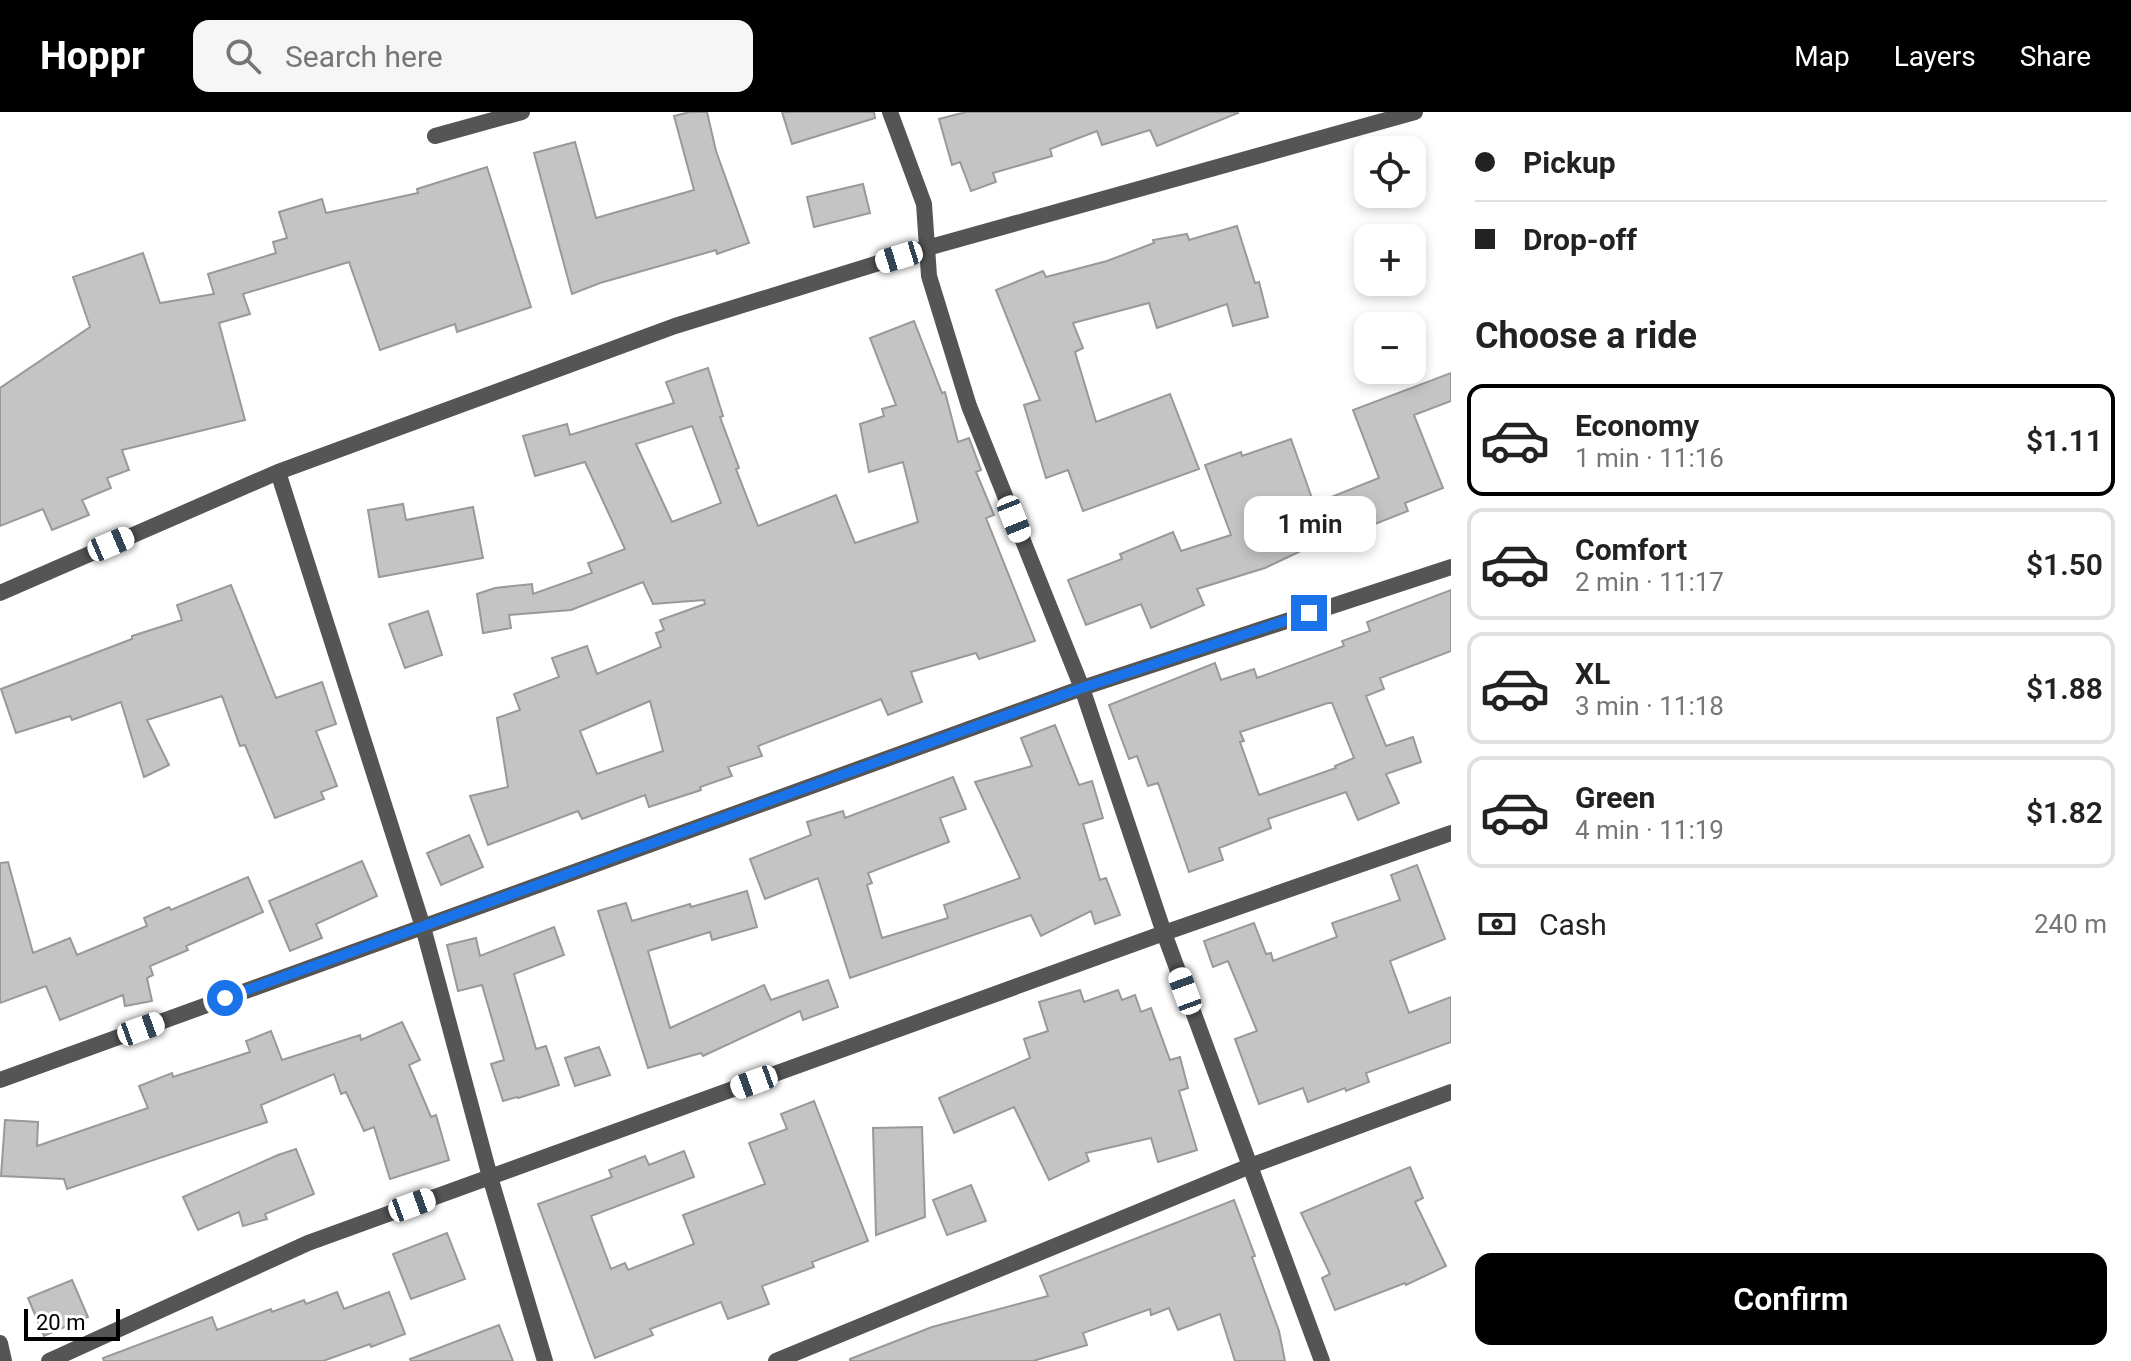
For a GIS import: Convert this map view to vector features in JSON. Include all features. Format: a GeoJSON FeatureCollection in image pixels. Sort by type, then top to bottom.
{"type":"FeatureCollection","features":[{"type":"Feature","properties":{"kind":"street"},"geometry":{"type":"LineString","coordinates":[[435,136],[522,112]]}},
{"type":"Feature","properties":{"kind":"street"},"geometry":{"type":"LineString","coordinates":[[890,112],[924,204],[929,276],[969,406],[1082,688],[1164,933],[1322,1361]]}},
{"type":"Feature","properties":{"kind":"street"},"geometry":{"type":"LineString","coordinates":[[0,593],[278,472],[675,326],[927,248],[1415,112]]}},
{"type":"Feature","properties":{"kind":"street"},"geometry":{"type":"LineString","coordinates":[[278,472],[423,927],[490,1177],[545,1361]]}},
{"type":"Feature","properties":{"kind":"street"},"geometry":{"type":"LineString","coordinates":[[0,1080],[1082,688],[1451,567]]}},
{"type":"Feature","properties":{"kind":"street"},"geometry":{"type":"LineString","coordinates":[[49,1361],[308,1243],[1164,933],[1451,833]]}},
{"type":"Feature","properties":{"kind":"street"},"geometry":{"type":"LineString","coordinates":[[776,1361],[1250,1166],[1451,1092]]}},
{"type":"Feature","properties":{"kind":"street"},"geometry":{"type":"LineString","coordinates":[[0,1343],[4,1361]]}},
{"type":"Feature","properties":{"kind":"building"},"geometry":{"type":"Polygon","coordinates":[[[707,112],[716,151],[749,243],[600,283],[572,294],[534,153],[575,142],[596,218],[694,190],[674,116],[707,112]]]}},
{"type":"Feature","properties":{"kind":"building"},"geometry":{"type":"Polygon","coordinates":[[[782,112],[874,112],[875,118],[792,144],[782,112]]]}},
{"type":"Feature","properties":{"kind":"building"},"geometry":{"type":"Polygon","coordinates":[[[966,112],[1238,113],[1157,146],[1150,130],[1102,145],[1097,131],[1050,149],[1052,156],[993,173],[996,182],[971,191],[960,162],[952,165],[939,119],[966,112]]]}},
{"type":"Feature","properties":{"kind":"building"},"geometry":{"type":"Polygon","coordinates":[[[487,167],[531,307],[457,332],[455,324],[380,350],[349,262],[243,294],[250,314],[219,323],[245,420],[122,450],[129,470],[107,478],[111,488],[82,500],[89,515],[52,530],[43,509],[0,526],[0,388],[90,327],[73,277],[143,253],[160,303],[214,294],[208,274],[276,253],[273,242],[287,238],[279,212],[322,199],[326,213],[418,193],[417,189],[487,167]]]}},
{"type":"Feature","properties":{"kind":"building"},"geometry":{"type":"Polygon","coordinates":[[[863,184],[870,213],[814,227],[807,197],[863,184]]]}},
{"type":"Feature","properties":{"kind":"building"},"geometry":{"type":"Polygon","coordinates":[[[1237,226],[1255,283],[1259,282],[1268,317],[1233,326],[1227,304],[1157,328],[1149,303],[1073,323],[1083,348],[1075,352],[1096,422],[1170,394],[1199,469],[1083,511],[1068,470],[1046,478],[1024,405],[1040,400],[996,290],[1043,271],[1046,277],[1107,261],[1154,243],[1153,240],[1187,234],[1189,240],[1237,226]]]}},
{"type":"Feature","properties":{"kind":"building"},"geometry":{"type":"Polygon","coordinates":[[[914,321],[942,393],[945,392],[958,442],[969,438],[981,470],[976,472],[994,515],[986,518],[1035,641],[979,659],[976,653],[911,672],[922,702],[888,715],[881,699],[758,746],[762,756],[728,767],[732,776],[700,787],[701,790],[649,807],[645,795],[582,819],[578,811],[488,845],[470,796],[508,787],[497,718],[520,710],[514,694],[559,677],[552,658],[587,646],[597,674],[661,647],[656,633],[664,630],[660,620],[705,604],[704,600],[653,604],[643,582],[571,610],[509,615],[511,628],[483,633],[477,594],[495,588],[532,584],[533,594],[592,573],[588,563],[625,549],[585,462],[535,476],[523,436],[567,424],[570,435],[674,403],[666,382],[708,368],[723,416],[720,417],[739,468],[736,469],[758,526],[836,495],[855,543],[918,522],[903,462],[869,472],[860,424],[884,416],[882,409],[896,405],[870,338],[914,321]],[[692,426],[636,444],[672,522],[721,503],[692,426]],[[650,701],[580,731],[597,774],[663,751],[650,701]]]}},
{"type":"Feature","properties":{"kind":"building"},"geometry":{"type":"Polygon","coordinates":[[[1451,373],[1451,401],[1414,415],[1443,488],[1405,503],[1408,511],[1327,543],[1326,539],[1265,568],[1197,589],[1204,605],[1151,628],[1141,604],[1086,625],[1068,580],[1122,559],[1120,554],[1173,532],[1181,551],[1231,535],[1205,465],[1291,439],[1314,504],[1379,478],[1353,410],[1451,373]]]}},
{"type":"Feature","properties":{"kind":"building"},"geometry":{"type":"Polygon","coordinates":[[[403,504],[406,520],[473,507],[483,558],[379,577],[368,510],[403,504]]]}},
{"type":"Feature","properties":{"kind":"building"},"geometry":{"type":"Polygon","coordinates":[[[231,585],[276,698],[322,682],[336,724],[316,731],[337,786],[321,792],[324,799],[275,818],[245,745],[240,746],[222,696],[147,720],[169,765],[144,777],[121,702],[72,720],[70,716],[16,733],[1,689],[132,639],[132,636],[182,620],[177,605],[231,585]]]}},
{"type":"Feature","properties":{"kind":"building"},"geometry":{"type":"Polygon","coordinates":[[[1451,590],[1451,651],[1380,678],[1384,689],[1366,696],[1386,746],[1413,737],[1421,762],[1386,774],[1399,803],[1358,820],[1346,792],[1268,819],[1271,828],[1219,848],[1223,860],[1189,872],[1158,783],[1148,786],[1137,756],[1129,759],[1109,705],[1215,663],[1221,680],[1254,669],[1257,678],[1344,646],[1342,641],[1370,631],[1367,622],[1451,590]],[[1332,703],[1240,732],[1244,741],[1240,742],[1259,795],[1336,768],[1354,758],[1332,703]]]}},
{"type":"Feature","properties":{"kind":"building"},"geometry":{"type":"Polygon","coordinates":[[[428,611],[442,655],[405,668],[389,624],[428,611]]]}},
{"type":"Feature","properties":{"kind":"building"},"geometry":{"type":"Polygon","coordinates":[[[1055,725],[1079,785],[1092,781],[1103,818],[1083,824],[1100,880],[1106,878],[1120,915],[1095,924],[1091,911],[1041,936],[1031,915],[850,978],[818,878],[765,899],[750,859],[811,835],[807,822],[843,811],[845,818],[953,777],[966,809],[940,818],[949,842],[868,873],[872,883],[867,885],[882,938],[948,918],[944,905],[1020,878],[975,782],[1032,766],[1021,738],[1055,725]]]}},
{"type":"Feature","properties":{"kind":"building"},"geometry":{"type":"Polygon","coordinates":[[[469,835],[483,867],[441,885],[427,853],[469,835]]]}},
{"type":"Feature","properties":{"kind":"building"},"geometry":{"type":"Polygon","coordinates":[[[362,861],[377,896],[316,924],[322,938],[290,951],[269,901],[362,861]]]}},
{"type":"Feature","properties":{"kind":"building"},"geometry":{"type":"Polygon","coordinates":[[[8,862],[33,953],[70,938],[77,955],[147,926],[144,918],[169,907],[171,910],[248,877],[263,912],[186,946],[188,950],[150,966],[153,975],[147,978],[152,1001],[125,1006],[123,995],[60,1020],[46,986],[0,1003],[0,863],[8,862]]]}},
{"type":"Feature","properties":{"kind":"building"},"geometry":{"type":"Polygon","coordinates":[[[1417,865],[1445,939],[1390,961],[1409,1013],[1451,997],[1451,1042],[1366,1073],[1369,1082],[1346,1091],[1345,1088],[1308,1102],[1303,1088],[1259,1104],[1235,1039],[1257,1031],[1228,961],[1213,967],[1204,941],[1254,923],[1266,954],[1271,953],[1273,961],[1337,937],[1332,923],[1400,900],[1391,875],[1417,865]]]}},
{"type":"Feature","properties":{"kind":"building"},"geometry":{"type":"Polygon","coordinates":[[[747,891],[757,927],[712,940],[710,932],[648,951],[670,1028],[764,985],[771,1000],[828,980],[838,1007],[803,1020],[800,1011],[703,1056],[701,1053],[648,1068],[598,911],[626,903],[632,921],[747,891]]]}},
{"type":"Feature","properties":{"kind":"building"},"geometry":{"type":"Polygon","coordinates":[[[554,927],[564,955],[514,974],[536,1049],[546,1046],[559,1085],[503,1101],[491,1064],[504,1060],[482,985],[458,991],[447,945],[476,938],[480,956],[554,927]]]}},
{"type":"Feature","properties":{"kind":"building"},"geometry":{"type":"Polygon","coordinates":[[[1080,990],[1084,1002],[1118,990],[1122,1000],[1135,995],[1141,1012],[1151,1008],[1170,1060],[1180,1057],[1188,1088],[1179,1091],[1197,1150],[1158,1162],[1151,1138],[1086,1153],[1089,1161],[1049,1180],[1014,1107],[954,1133],[939,1098],[1030,1058],[1024,1039],[1048,1031],[1039,1002],[1080,990]]]}},
{"type":"Feature","properties":{"kind":"building"},"geometry":{"type":"Polygon","coordinates":[[[402,1022],[420,1060],[409,1065],[431,1117],[436,1115],[449,1160],[390,1179],[374,1127],[364,1131],[346,1092],[341,1094],[334,1074],[261,1105],[267,1122],[67,1189],[64,1179],[1,1176],[5,1120],[38,1122],[37,1146],[148,1108],[139,1086],[172,1073],[173,1077],[250,1052],[246,1041],[271,1031],[282,1060],[360,1035],[361,1040],[402,1022]]]}},
{"type":"Feature","properties":{"kind":"building"},"geometry":{"type":"Polygon","coordinates":[[[599,1047],[610,1075],[575,1086],[565,1058],[599,1047]]]}},
{"type":"Feature","properties":{"kind":"building"},"geometry":{"type":"Polygon","coordinates":[[[814,1101],[868,1241],[812,1262],[814,1267],[762,1286],[769,1304],[728,1319],[721,1302],[650,1329],[653,1335],[595,1358],[538,1204],[612,1177],[609,1170],[645,1156],[649,1165],[684,1151],[694,1177],[591,1216],[611,1269],[625,1263],[628,1270],[694,1244],[683,1215],[765,1184],[749,1143],[787,1129],[781,1114],[814,1101]]]}},
{"type":"Feature","properties":{"kind":"building"},"geometry":{"type":"Polygon","coordinates":[[[922,1127],[925,1217],[876,1235],[873,1128],[922,1127]]]}},
{"type":"Feature","properties":{"kind":"building"},"geometry":{"type":"Polygon","coordinates":[[[296,1149],[314,1194],[265,1214],[267,1219],[243,1226],[239,1212],[198,1230],[183,1197],[296,1149]]]}},
{"type":"Feature","properties":{"kind":"building"},"geometry":{"type":"Polygon","coordinates":[[[1410,1167],[1423,1198],[1415,1202],[1446,1266],[1406,1285],[1335,1310],[1322,1278],[1330,1274],[1301,1213],[1410,1167]]]}},
{"type":"Feature","properties":{"kind":"building"},"geometry":{"type":"Polygon","coordinates":[[[971,1185],[986,1221],[947,1235],[933,1200],[971,1185]]]}},
{"type":"Feature","properties":{"kind":"building"},"geometry":{"type":"Polygon","coordinates":[[[1234,1200],[1279,1331],[1285,1361],[1235,1361],[1220,1314],[1178,1330],[1169,1308],[1151,1315],[1150,1309],[1083,1333],[1087,1345],[1033,1361],[850,1361],[932,1327],[1048,1296],[1040,1276],[1234,1200]]]}},
{"type":"Feature","properties":{"kind":"building"},"geometry":{"type":"Polygon","coordinates":[[[447,1233],[465,1279],[411,1299],[393,1254],[447,1233]]]}},
{"type":"Feature","properties":{"kind":"building"},"geometry":{"type":"Polygon","coordinates":[[[72,1280],[88,1317],[44,1336],[28,1298],[72,1280]]]}},
{"type":"Feature","properties":{"kind":"building"},"geometry":{"type":"Polygon","coordinates":[[[337,1292],[344,1309],[389,1292],[405,1334],[323,1361],[104,1361],[103,1358],[212,1317],[217,1330],[271,1309],[272,1312],[304,1300],[306,1304],[337,1292]]]}},
{"type":"Feature","properties":{"kind":"building"},"geometry":{"type":"Polygon","coordinates":[[[499,1325],[513,1361],[410,1359],[499,1325]]]}},
{"type":"Feature","properties":{"kind":"route"},"geometry":{"type":"LineString","coordinates":[[225,998],[1082,688],[1309,613]]}}]}
